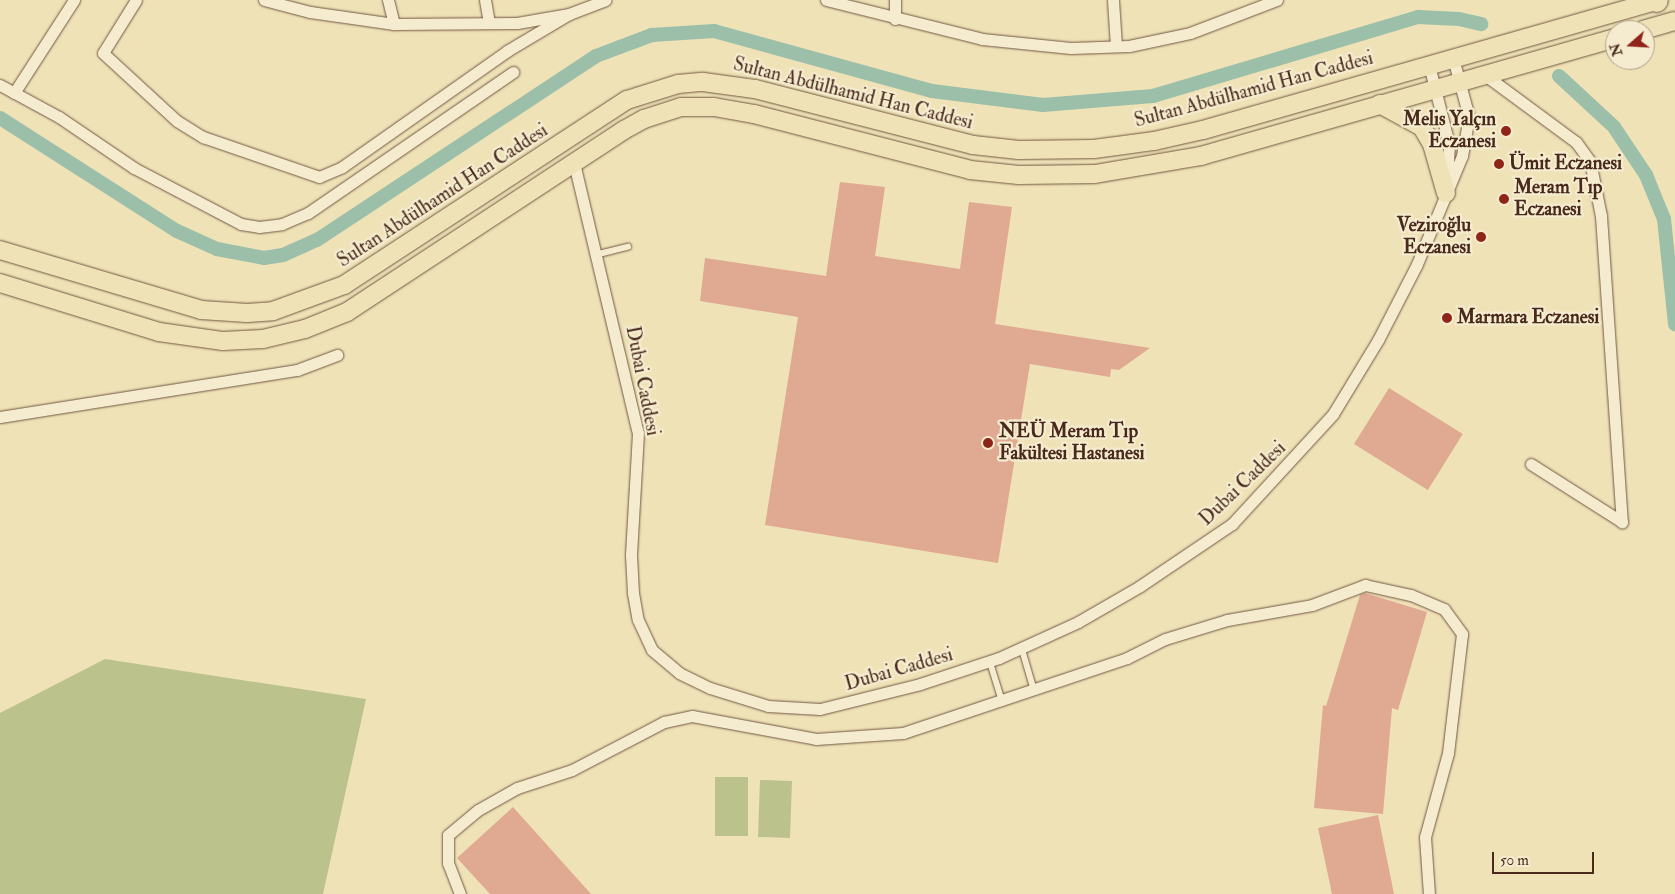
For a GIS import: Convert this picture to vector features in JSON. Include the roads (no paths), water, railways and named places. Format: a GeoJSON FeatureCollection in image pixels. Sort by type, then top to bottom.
{"type":"FeatureCollection","features":[{"type":"Feature","properties":{"kind":"main road","name":"Sultan Abdülhamid Han Caddesi"},"geometry":{"type":"LineString","coordinates":[[0,250],[201,310],[273,311],[344,285],[627,100],[678,84],[703,82],[755,89],[973,145],[1056,151],[1123,146],[1180,136],[1657,0]]}},
{"type":"Feature","properties":{"kind":"main road"},"geometry":{"type":"LineString","coordinates":[[1655,27],[1675,21]]}},
{"type":"Feature","properties":{"kind":"main road"},"geometry":{"type":"LineString","coordinates":[[0,283],[180,336],[244,341],[285,334],[347,312],[644,119],[681,107],[698,106],[754,114],[970,170],[1019,175],[1087,175],[1186,160],[1605,41]]}},
{"type":"Feature","properties":{"kind":"main road"},"geometry":{"type":"LineString","coordinates":[[1380,104],[1422,127],[1432,144],[1446,193]]}},
{"type":"Feature","properties":{"kind":"street"},"geometry":{"type":"LineString","coordinates":[[14,93],[74,0]]}},
{"type":"Feature","properties":{"kind":"street"},"geometry":{"type":"LineString","coordinates":[[136,0],[103,53],[177,121],[203,137],[319,177],[342,167],[507,51],[568,14],[604,0]]}},
{"type":"Feature","properties":{"kind":"street"},"geometry":{"type":"LineString","coordinates":[[264,0],[310,12],[394,24],[517,23],[568,14]]}},
{"type":"Feature","properties":{"kind":"street"},"geometry":{"type":"LineString","coordinates":[[388,0],[394,24]]}},
{"type":"Feature","properties":{"kind":"street"},"geometry":{"type":"LineString","coordinates":[[485,0],[489,23]]}},
{"type":"Feature","properties":{"kind":"street"},"geometry":{"type":"LineString","coordinates":[[826,0],[895,19],[982,39],[1071,48],[1116,46],[1190,33],[1277,0]]}},
{"type":"Feature","properties":{"kind":"street"},"geometry":{"type":"LineString","coordinates":[[895,0],[895,19]]}},
{"type":"Feature","properties":{"kind":"street"},"geometry":{"type":"LineString","coordinates":[[1113,0],[1116,46]]}},
{"type":"Feature","properties":{"kind":"street","name":"Dubai Caddesi"},"geometry":{"type":"LineString","coordinates":[[574,163],[638,433],[631,555],[633,593],[638,620],[652,650],[679,673],[710,688],[768,706],[820,709],[920,684],[990,661],[1022,648],[1094,613],[1213,540],[1232,524],[1291,464],[1333,414],[1378,340],[1417,264],[1462,156],[1469,117],[1453,58]]}},
{"type":"Feature","properties":{"kind":"street","name":"Dubai Caddesi"},"geometry":{"type":"LineString","coordinates":[[1429,65],[1450,144],[1446,193]]}},
{"type":"Feature","properties":{"kind":"street"},"geometry":{"type":"LineString","coordinates":[[0,85],[59,117],[151,177],[241,224],[259,227],[282,224],[308,213],[513,72]]}},
{"type":"Feature","properties":{"kind":"street"},"geometry":{"type":"LineString","coordinates":[[1486,75],[1576,142],[1590,161],[1601,216],[1622,522],[1531,464]]}},
{"type":"Feature","properties":{"kind":"street"},"geometry":{"type":"LineString","coordinates":[[0,417],[297,370],[337,355]]}},
{"type":"Feature","properties":{"kind":"street"},"geometry":{"type":"LineString","coordinates":[[460,894],[448,863],[448,835],[478,810],[517,788],[572,770],[664,722],[692,716],[816,739],[869,737],[903,733],[1127,658],[1165,639],[1228,620],[1312,605],[1365,585],[1411,595],[1444,609],[1462,634],[1448,753],[1425,837],[1429,894]]}},
{"type":"Feature","properties":{"kind":"lane"},"geometry":{"type":"LineString","coordinates":[[595,255],[628,247]]}},
{"type":"Feature","properties":{"kind":"lane"},"geometry":{"type":"LineString","coordinates":[[1022,648],[1034,689]]}},
{"type":"Feature","properties":{"kind":"lane"},"geometry":{"type":"LineString","coordinates":[[990,661],[1002,700]]}},
{"type":"Feature","properties":{"kind":"waterway"},"geometry":{"type":"LineString","coordinates":[[0,118],[177,231],[217,249],[264,258],[283,255],[317,240],[596,56],[652,35],[714,31],[932,91],[1043,105],[1153,96],[1418,17],[1459,19],[1481,24]]}},
{"type":"Feature","properties":{"kind":"waterway"},"geometry":{"type":"LineString","coordinates":[[1559,76],[1614,127],[1646,175],[1664,219],[1675,324]]}},
{"type":"Feature","properties":{"kind":"place","name":"Melis Yalçın Eczanesi"},"geometry":{"type":"Point","coordinates":[1506,131]}},
{"type":"Feature","properties":{"kind":"place","name":"Ümit Eczanesi"},"geometry":{"type":"Point","coordinates":[1499,164]}},
{"type":"Feature","properties":{"kind":"place","name":"Meram Tıp Eczanesi"},"geometry":{"type":"Point","coordinates":[1504,199]}},
{"type":"Feature","properties":{"kind":"place","name":"Veziroğlu Eczanesi"},"geometry":{"type":"Point","coordinates":[1481,237]}},
{"type":"Feature","properties":{"kind":"place","name":"Marmara Eczanesi"},"geometry":{"type":"Point","coordinates":[1447,318]}},
{"type":"Feature","properties":{"kind":"place","name":"NEÜ Meram Tıp Fakültesi Hastanesi"},"geometry":{"type":"Point","coordinates":[988,443]}}]}
